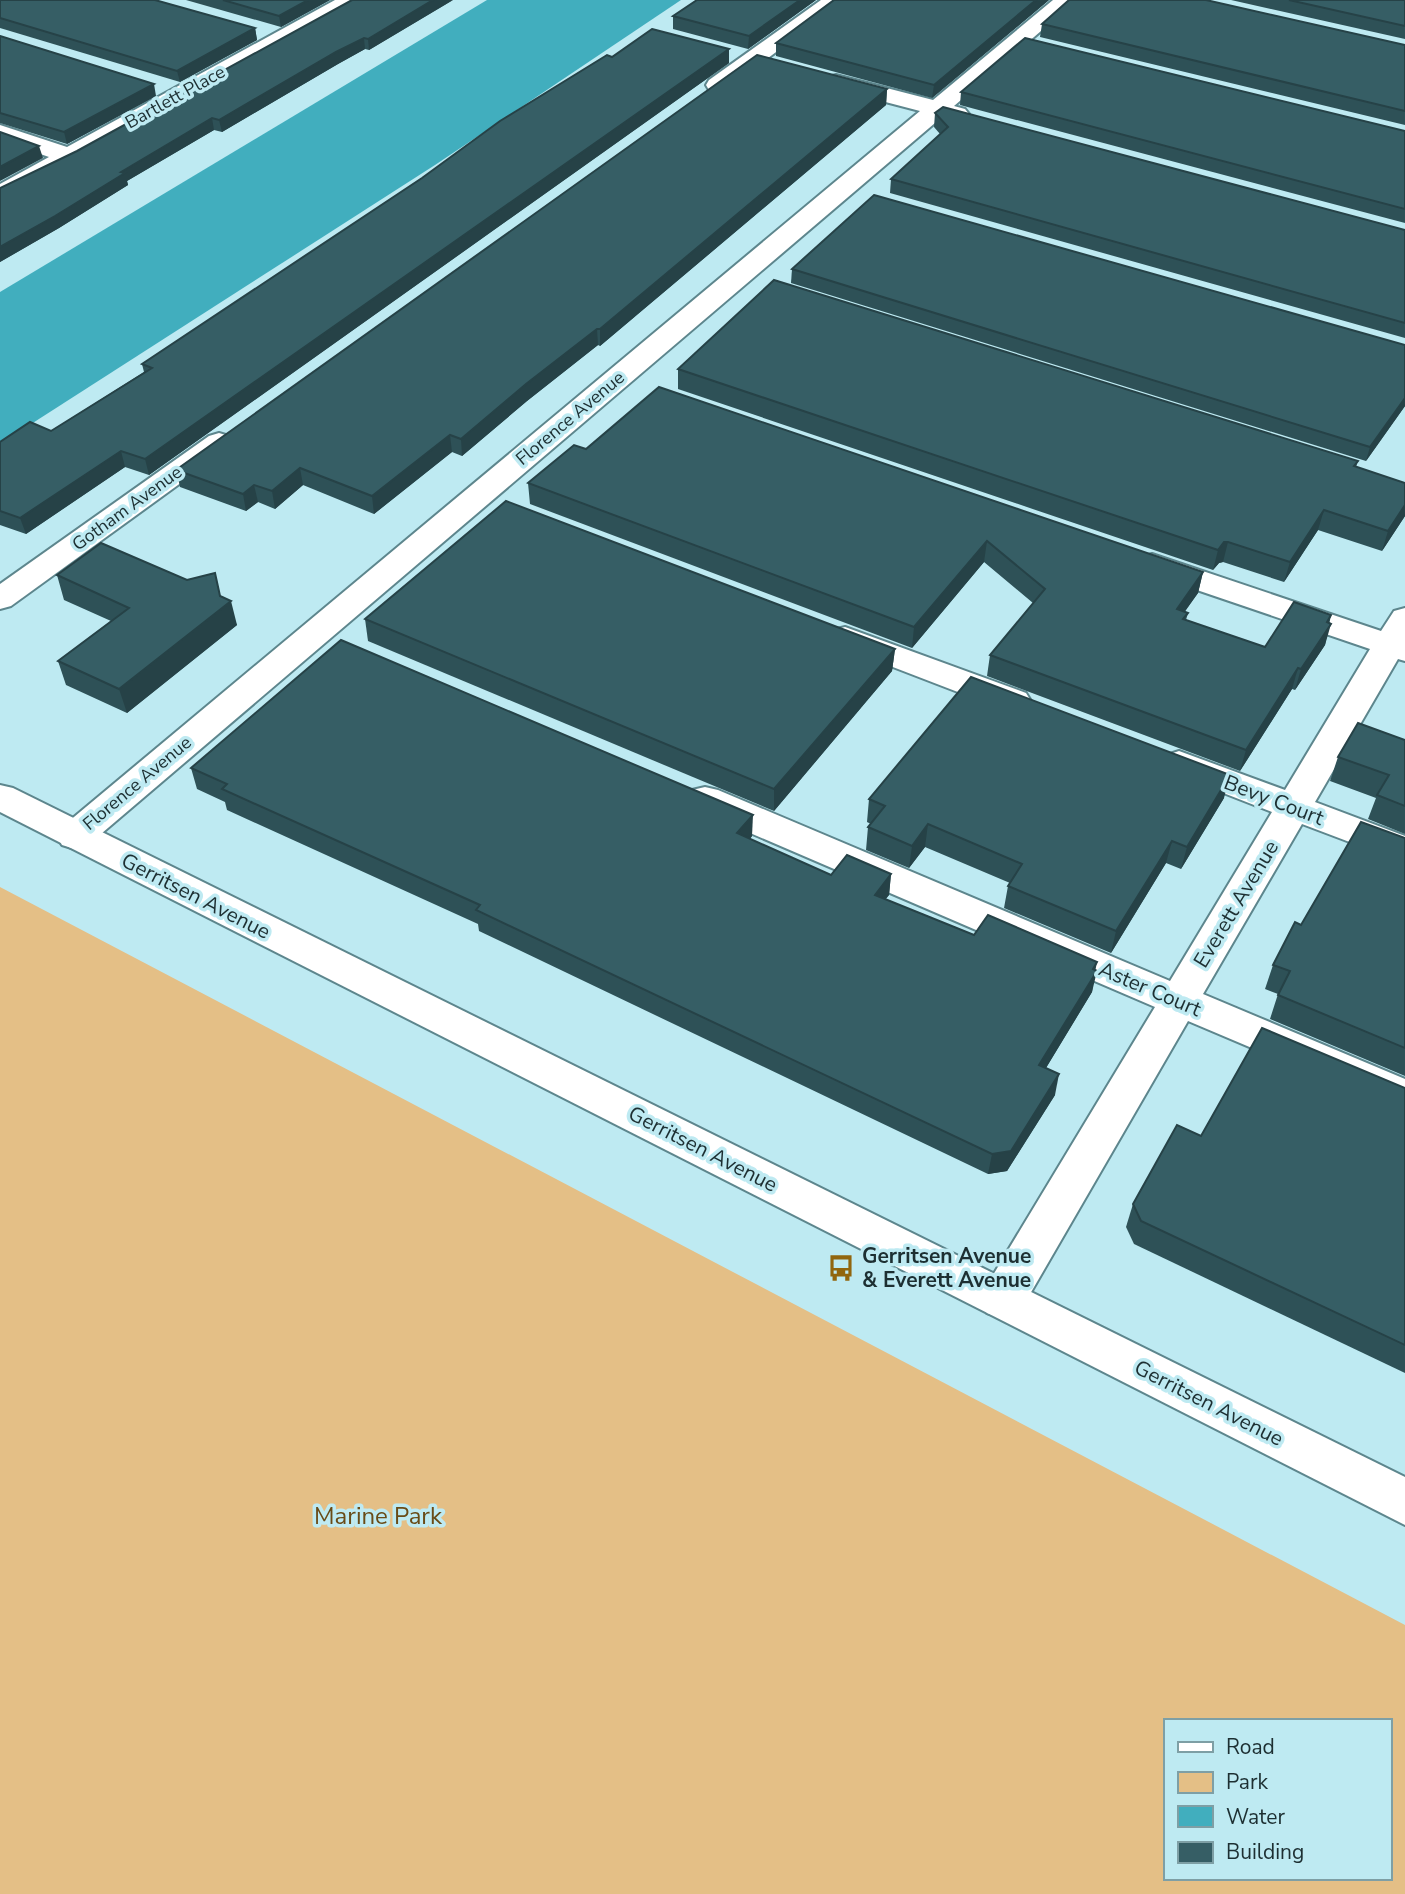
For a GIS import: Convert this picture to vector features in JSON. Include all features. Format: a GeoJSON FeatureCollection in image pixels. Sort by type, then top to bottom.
{"type":"FeatureCollection","features":[{"type":"Feature","properties":{"kind":"street","name":"Bartlett Place"},"geometry":{"type":"LineString","coordinates":[[0,194],[70,156],[170,90],[271,34],[351,0]]}},
{"type":"Feature","properties":{"kind":"street"},"geometry":{"type":"LineString","coordinates":[[696,100],[835,0]]}},
{"type":"Feature","properties":{"kind":"street","name":"Florence Avenue"},"geometry":{"type":"LineString","coordinates":[[75,835],[330,639],[854,193],[936,109],[1030,43],[1066,0]]}},
{"type":"Feature","properties":{"kind":"street"},"geometry":{"type":"LineString","coordinates":[[722,51],[780,67]]}},
{"type":"Feature","properties":{"kind":"street"},"geometry":{"type":"LineString","coordinates":[[812,76],[975,119]]}},
{"type":"Feature","properties":{"kind":"street"},"geometry":{"type":"LineString","coordinates":[[0,132],[70,156]]}},
{"type":"Feature","properties":{"kind":"street","name":"Gotham Avenue"},"geometry":{"type":"LineString","coordinates":[[0,599],[236,430]]}},
{"type":"Feature","properties":{"kind":"street"},"geometry":{"type":"LineString","coordinates":[[1131,556],[1400,638]]}},
{"type":"Feature","properties":{"kind":"street"},"geometry":{"type":"LineString","coordinates":[[816,626],[1037,710]]}},
{"type":"Feature","properties":{"kind":"street","name":"Everett Avenue"},"geometry":{"type":"LineString","coordinates":[[1003,1299],[1293,807],[1400,638]]}},
{"type":"Feature","properties":{"kind":"street","name":"Bevy Court"},"geometry":{"type":"LineString","coordinates":[[1154,754],[1405,850]]}},
{"type":"Feature","properties":{"kind":"street","name":"Aster Court"},"geometry":{"type":"LineString","coordinates":[[677,788],[1405,1097]]}},
{"type":"Feature","properties":{"kind":"street","name":"Gerritsen Avenue"},"geometry":{"type":"LineString","coordinates":[[0,797],[1405,1502]]}},
{"type":"Feature","properties":{"kind":"green space","name":"Marine Park"},"geometry":{"type":"Polygon","coordinates":[[[0,887],[1405,1625],[1405,1894],[0,1894],[0,887]]]}},
{"type":"Feature","properties":{"kind":"water"},"geometry":{"type":"Polygon","coordinates":[[[487,0],[681,0],[435,165],[0,444],[0,292],[487,0]]]}},
{"type":"Feature","properties":{"kind":"building"},"geometry":{"type":"Polygon","coordinates":[[[0,0],[155,0],[255,28],[177,71],[0,18],[0,0]]]}},
{"type":"Feature","properties":{"kind":"building"},"geometry":{"type":"Polygon","coordinates":[[[223,0],[308,0],[279,16],[223,0]]]}},
{"type":"Feature","properties":{"kind":"building"},"geometry":{"type":"Polygon","coordinates":[[[352,0],[433,0],[368,39],[364,38],[336,52],[219,120],[212,118],[121,172],[125,173],[55,216],[0,247],[0,188],[77,151],[352,0]]]}},
{"type":"Feature","properties":{"kind":"building"},"geometry":{"type":"Polygon","coordinates":[[[697,0],[800,0],[749,36],[673,16],[697,0]]]}},
{"type":"Feature","properties":{"kind":"building"},"geometry":{"type":"Polygon","coordinates":[[[834,0],[1036,0],[934,85],[776,43],[834,0]]]}},
{"type":"Feature","properties":{"kind":"building"},"geometry":{"type":"Polygon","coordinates":[[[1069,0],[1206,0],[1405,45],[1405,111],[1042,24],[1069,0]]]}},
{"type":"Feature","properties":{"kind":"building"},"geometry":{"type":"Polygon","coordinates":[[[1289,0],[1405,0],[1405,26],[1289,0]]]}},
{"type":"Feature","properties":{"kind":"building"},"geometry":{"type":"Polygon","coordinates":[[[652,29],[729,49],[145,459],[121,451],[20,518],[0,511],[0,442],[30,422],[51,431],[152,368],[142,364],[422,178],[500,121],[607,55],[612,57],[652,29]]]}},
{"type":"Feature","properties":{"kind":"building"},"geometry":{"type":"Polygon","coordinates":[[[0,36],[154,84],[64,132],[0,113],[0,36]]]}},
{"type":"Feature","properties":{"kind":"building"},"geometry":{"type":"Polygon","coordinates":[[[1025,38],[1405,131],[1405,209],[961,92],[1025,38]]]}},
{"type":"Feature","properties":{"kind":"building"},"geometry":{"type":"Polygon","coordinates":[[[757,55],[887,89],[600,329],[526,384],[461,439],[450,435],[372,496],[300,468],[272,491],[254,485],[243,494],[176,470],[757,55]]]}},
{"type":"Feature","properties":{"kind":"building"},"geometry":{"type":"Polygon","coordinates":[[[943,107],[1405,230],[1405,323],[891,179],[948,127],[935,113],[943,107]]]}},
{"type":"Feature","properties":{"kind":"building"},"geometry":{"type":"Polygon","coordinates":[[[0,132],[39,146],[0,167],[0,132]]]}},
{"type":"Feature","properties":{"kind":"building"},"geometry":{"type":"Polygon","coordinates":[[[874,195],[1405,345],[1405,398],[1370,447],[792,269],[874,195]]]}},
{"type":"Feature","properties":{"kind":"building"},"geometry":{"type":"Polygon","coordinates":[[[774,280],[1358,461],[1354,466],[1405,483],[1405,505],[1388,531],[1324,510],[1290,562],[1228,542],[1224,542],[1218,550],[678,369],[774,280]]]}},
{"type":"Feature","properties":{"kind":"building"},"geometry":{"type":"Polygon","coordinates":[[[659,387],[1203,572],[1177,609],[1188,613],[1183,619],[1265,647],[1294,602],[1331,615],[1327,622],[1331,624],[1301,669],[1298,668],[1246,750],[990,655],[1045,589],[987,541],[914,627],[528,483],[574,445],[586,449],[659,387]]]}},
{"type":"Feature","properties":{"kind":"building"},"geometry":{"type":"Polygon","coordinates":[[[506,501],[895,649],[774,789],[365,619],[506,501]]]}},
{"type":"Feature","properties":{"kind":"building"},"geometry":{"type":"Polygon","coordinates":[[[101,543],[187,580],[215,573],[220,596],[231,601],[119,689],[58,661],[129,608],[57,575],[101,543]]]}},
{"type":"Feature","properties":{"kind":"building"},"geometry":{"type":"Polygon","coordinates":[[[341,640],[753,815],[737,833],[831,875],[847,855],[891,874],[875,895],[974,935],[988,915],[1097,962],[1093,969],[1097,971],[1039,1065],[1059,1074],[1011,1151],[992,1154],[476,910],[480,905],[222,789],[227,784],[191,768],[341,640]]]}},
{"type":"Feature","properties":{"kind":"building"},"geometry":{"type":"Polygon","coordinates":[[[971,677],[1230,775],[1187,847],[1172,841],[1116,931],[1008,886],[1022,864],[928,824],[912,846],[868,827],[885,806],[869,799],[971,677]]]}},
{"type":"Feature","properties":{"kind":"building"},"geometry":{"type":"Polygon","coordinates":[[[1358,723],[1405,740],[1405,806],[1377,795],[1389,775],[1338,757],[1358,723]]]}},
{"type":"Feature","properties":{"kind":"building"},"geometry":{"type":"Polygon","coordinates":[[[1361,822],[1405,838],[1405,1048],[1278,995],[1290,971],[1273,965],[1295,922],[1301,925],[1361,822]]]}},
{"type":"Feature","properties":{"kind":"building"},"geometry":{"type":"Polygon","coordinates":[[[1262,1028],[1405,1088],[1405,1345],[1141,1221],[1133,1204],[1177,1125],[1201,1136],[1262,1028]]]}},
{"type":"Feature","properties":{"kind":"place","name":"Gerritsen Avenue & Everett Avenue"},"geometry":{"type":"Point","coordinates":[841,1268]}}]}
